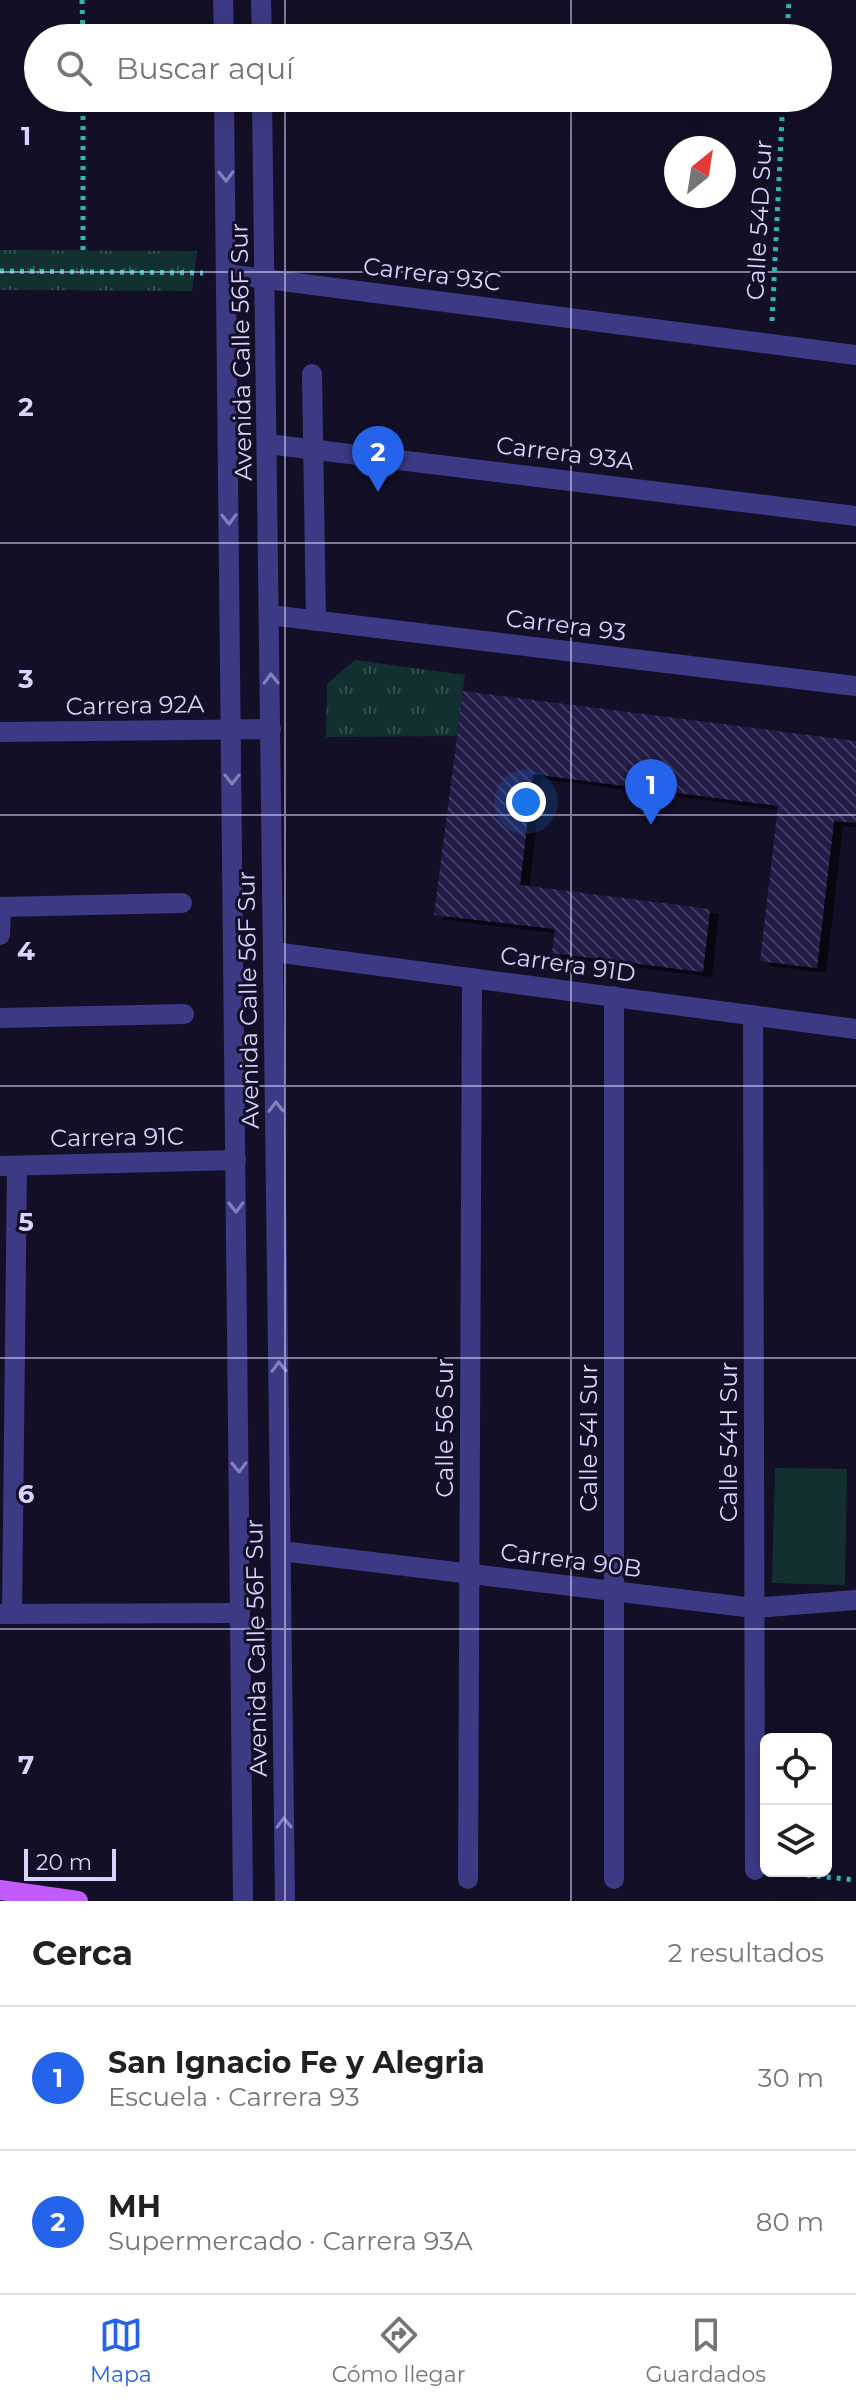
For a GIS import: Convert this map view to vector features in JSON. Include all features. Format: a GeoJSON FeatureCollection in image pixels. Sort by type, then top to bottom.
{"type":"FeatureCollection","features":[{"type":"Feature","properties":{"kind":"main road"},"geometry":{"type":"LineString","coordinates":[[0,1890],[78,1901]]}},
{"type":"Feature","properties":{"kind":"street"},"geometry":{"type":"LineString","coordinates":[[223,0],[224,24]]}},
{"type":"Feature","properties":{"kind":"street"},"geometry":{"type":"LineString","coordinates":[[261,0],[262,24]]}},
{"type":"Feature","properties":{"kind":"street","name":"Avenida Calle 56F Sur"},"geometry":{"type":"LineString","coordinates":[[224,112],[243,1901]]}},
{"type":"Feature","properties":{"kind":"street","name":"Avenida Calle 56F Sur"},"geometry":{"type":"LineString","coordinates":[[262,112],[285,1901]]}},
{"type":"Feature","properties":{"kind":"street","name":"Carrera 93C"},"geometry":{"type":"LineString","coordinates":[[227,274],[856,355]]}},
{"type":"Feature","properties":{"kind":"street"},"geometry":{"type":"LineString","coordinates":[[312,374],[316,621]]}},
{"type":"Feature","properties":{"kind":"street","name":"Carrera 93A"},"geometry":{"type":"LineString","coordinates":[[268,444],[856,516]]}},
{"type":"Feature","properties":{"kind":"street","name":"Carrera 93"},"geometry":{"type":"LineString","coordinates":[[270,615],[856,686]]}},
{"type":"Feature","properties":{"kind":"street","name":"Carrera 92A"},"geometry":{"type":"LineString","coordinates":[[0,732],[271,729]]}},
{"type":"Feature","properties":{"kind":"street"},"geometry":{"type":"LineString","coordinates":[[0,935],[1,907],[182,903]]}},
{"type":"Feature","properties":{"kind":"street","name":"Carrera 91D"},"geometry":{"type":"LineString","coordinates":[[274,952],[856,1029]]}},
{"type":"Feature","properties":{"kind":"street","name":"Calle 56 Sur"},"geometry":{"type":"LineString","coordinates":[[468,1879],[472,978]]}},
{"type":"Feature","properties":{"kind":"street","name":"Calle 54I Sur"},"geometry":{"type":"LineString","coordinates":[[614,996],[614,1879]]}},
{"type":"Feature","properties":{"kind":"street"},"geometry":{"type":"LineString","coordinates":[[0,1018],[184,1014]]}},
{"type":"Feature","properties":{"kind":"street","name":"Calle 54H Sur"},"geometry":{"type":"LineString","coordinates":[[753,1015],[755,1870]]}},
{"type":"Feature","properties":{"kind":"street","name":"Carrera 91C"},"geometry":{"type":"LineString","coordinates":[[8,1166],[236,1160]]}},
{"type":"Feature","properties":{"kind":"street"},"geometry":{"type":"LineString","coordinates":[[8,1166],[6,1614],[240,1613]]}},
{"type":"Feature","properties":{"kind":"street","name":"Carrera 90B"},"geometry":{"type":"LineString","coordinates":[[281,1551],[754,1608],[856,1600]]}},
{"type":"Feature","properties":{"kind":"path"},"geometry":{"type":"LineString","coordinates":[[82,0],[83,24]]}},
{"type":"Feature","properties":{"kind":"path"},"geometry":{"type":"LineString","coordinates":[[788,24],[789,0]]}},
{"type":"Feature","properties":{"kind":"path"},"geometry":{"type":"LineString","coordinates":[[83,112],[83,250]]}},
{"type":"Feature","properties":{"kind":"path","name":"Calle 54D Sur"},"geometry":{"type":"LineString","coordinates":[[771,344],[782,112]]}},
{"type":"Feature","properties":{"kind":"path"},"geometry":{"type":"LineString","coordinates":[[0,271],[227,274]]}},
{"type":"Feature","properties":{"kind":"path"},"geometry":{"type":"LineString","coordinates":[[755,1870],[856,1880]]}},
{"type":"Feature","properties":{"kind":"green space"},"geometry":{"type":"Polygon","coordinates":[[[0,250],[197,251],[192,291],[0,290],[0,250]]]}},
{"type":"Feature","properties":{"kind":"green space"},"geometry":{"type":"Polygon","coordinates":[[[355,660],[465,675],[457,736],[326,737],[327,684],[355,660]]]}},
{"type":"Feature","properties":{"kind":"green space"},"geometry":{"type":"Polygon","coordinates":[[[775,1468],[847,1469],[845,1585],[772,1583],[775,1468]]]}},
{"type":"Feature","properties":{"kind":"building"},"geometry":{"type":"Polygon","coordinates":[[[463,691],[856,741],[856,823],[834,821],[817,968],[760,961],[778,806],[533,774],[520,885],[710,909],[703,972],[552,953],[555,929],[434,915],[463,691]]]}},
{"type":"Feature","properties":{"kind":"place","name":"MH"},"geometry":{"type":"Point","coordinates":[378,492]}},
{"type":"Feature","properties":{"kind":"place","name":"San Ignacio Fe y Alegria"},"geometry":{"type":"Point","coordinates":[651,825]}}]}
